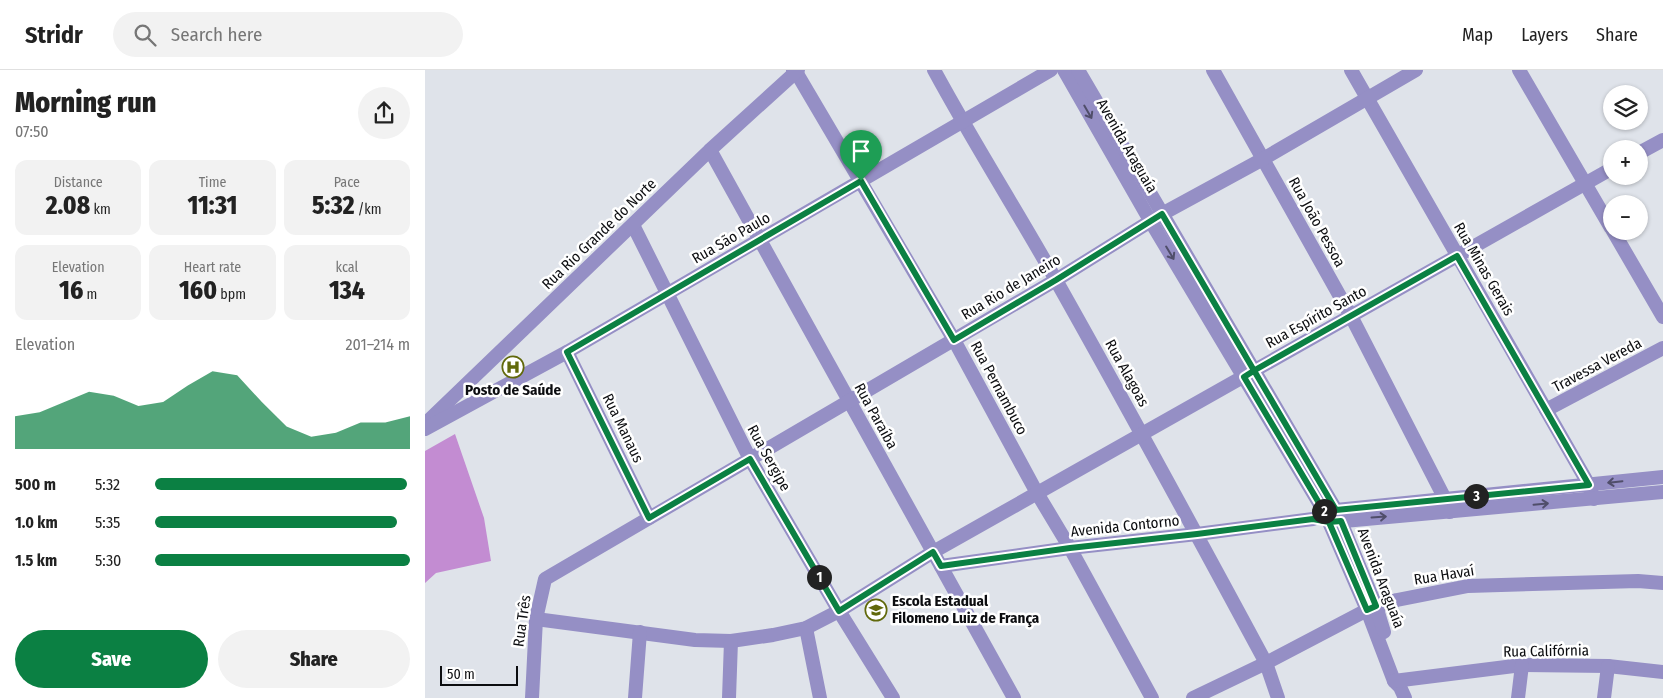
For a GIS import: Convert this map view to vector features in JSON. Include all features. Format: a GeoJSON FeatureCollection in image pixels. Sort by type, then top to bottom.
{"type":"FeatureCollection","features":[{"type":"Feature","properties":{"kind":"street","name":"Rua Rio Grande do Norte"},"geometry":{"type":"LineString","coordinates":[[425,423],[796,70]]}},
{"type":"Feature","properties":{"kind":"street","name":"Rua Pernambuco"},"geometry":{"type":"LineString","coordinates":[[796,70],[954,340],[1152,698]]}},
{"type":"Feature","properties":{"kind":"street","name":"Rua Alagoas"},"geometry":{"type":"LineString","coordinates":[[933,70],[1056,280],[1197,534],[1267,663],[1278,698]]}},
{"type":"Feature","properties":{"kind":"street","name":"Rua São Paulo"},"geometry":{"type":"LineString","coordinates":[[425,429],[567,352],[1051,70]]}},
{"type":"Feature","properties":{"kind":"street","name":"Avenida Araguaía"},"geometry":{"type":"LineString","coordinates":[[1064,70],[1157,218],[1249,373],[1329,517],[1371,608],[1400,687]]}},
{"type":"Feature","properties":{"kind":"street","name":"Avenida Araguaía"},"geometry":{"type":"LineString","coordinates":[[1078,70],[1157,218]]}},
{"type":"Feature","properties":{"kind":"street","name":"Rua João Pessoa"},"geometry":{"type":"LineString","coordinates":[[1213,70],[1351,316],[1448,505]]}},
{"type":"Feature","properties":{"kind":"street","name":"Rua Minas Gerais"},"geometry":{"type":"LineString","coordinates":[[1351,70],[1589,485],[1594,499]]}},
{"type":"Feature","properties":{"kind":"street","name":"Rua Rio de Janeiro"},"geometry":{"type":"LineString","coordinates":[[545,579],[1056,280],[1157,218],[1416,70]]}},
{"type":"Feature","properties":{"kind":"street"},"geometry":{"type":"LineString","coordinates":[[1519,70],[1603,215]]}},
{"type":"Feature","properties":{"kind":"street"},"geometry":{"type":"LineString","coordinates":[[1648,148],[1663,140]]}},
{"type":"Feature","properties":{"kind":"street","name":"Rua Paraíba"},"geometry":{"type":"LineString","coordinates":[[710,150],[1014,698]]}},
{"type":"Feature","properties":{"kind":"street","name":"Rua Espírito Santo"},"geometry":{"type":"LineString","coordinates":[[536,619],[695,640],[731,641],[806,628],[839,611],[933,552],[1603,174]]}},
{"type":"Feature","properties":{"kind":"street","name":"Rua Sergipe"},"geometry":{"type":"LineString","coordinates":[[633,225],[750,459],[839,611],[893,698]]}},
{"type":"Feature","properties":{"kind":"street"},"geometry":{"type":"LineString","coordinates":[[1618,240],[1663,317]]}},
{"type":"Feature","properties":{"kind":"street","name":"Travessa Vereda"},"geometry":{"type":"LineString","coordinates":[[1546,410],[1663,348]]}},
{"type":"Feature","properties":{"kind":"street","name":"Rua Manaus"},"geometry":{"type":"LineString","coordinates":[[567,352],[649,518]]}},
{"type":"Feature","properties":{"kind":"street","name":"Avenida Contorno"},"geometry":{"type":"LineString","coordinates":[[941,566],[1070,548],[1329,517],[1448,505],[1589,485],[1663,477]]}},
{"type":"Feature","properties":{"kind":"street","name":"Avenida Contorno"},"geometry":{"type":"LineString","coordinates":[[1448,505],[1594,499],[1663,492]]}},
{"type":"Feature","properties":{"kind":"street","name":"Rua Três"},"geometry":{"type":"LineString","coordinates":[[532,698],[536,619],[545,579]]}},
{"type":"Feature","properties":{"kind":"street","name":"Rua Havaí"},"geometry":{"type":"LineString","coordinates":[[1193,698],[1267,663],[1371,608],[1397,600],[1468,586],[1638,581],[1663,583]]}},
{"type":"Feature","properties":{"kind":"street"},"geometry":{"type":"LineString","coordinates":[[806,628],[820,698]]}},
{"type":"Feature","properties":{"kind":"street"},"geometry":{"type":"LineString","coordinates":[[635,698],[640,632]]}},
{"type":"Feature","properties":{"kind":"street"},"geometry":{"type":"LineString","coordinates":[[729,698],[731,641]]}},
{"type":"Feature","properties":{"kind":"street"},"geometry":{"type":"LineString","coordinates":[[1518,698],[1522,665]]}},
{"type":"Feature","properties":{"kind":"street","name":"Rua Califórnia"},"geometry":{"type":"LineString","coordinates":[[1400,687],[1522,665],[1608,666],[1663,672]]}},
{"type":"Feature","properties":{"kind":"street"},"geometry":{"type":"LineString","coordinates":[[1604,698],[1608,666]]}},
{"type":"Feature","properties":{"kind":"shaded area"},"geometry":{"type":"Polygon","coordinates":[[[455,434],[484,518],[491,561],[436,573],[425,583],[425,451],[455,434]]]}},
{"type":"Feature","properties":{"kind":"place","name":"Posto de Saúde"},"geometry":{"type":"Point","coordinates":[513,367]}},
{"type":"Feature","properties":{"kind":"place","name":"Escola Estadual Filomeno Luiz de França"},"geometry":{"type":"Point","coordinates":[876,610]}},
{"type":"Feature","properties":{"kind":"route"},"geometry":{"type":"LineString","coordinates":[[861,181],[567,352],[649,518],[750,459],[839,611],[933,552],[941,566],[1070,548],[1313,519],[1329,522],[1341,521],[1376,606],[1367,610],[1329,522],[1325,513],[1244,377],[1255,370],[1457,256],[1589,485],[1336,510],[1255,370],[1162,214],[1056,280],[954,340],[861,181]]}}]}
